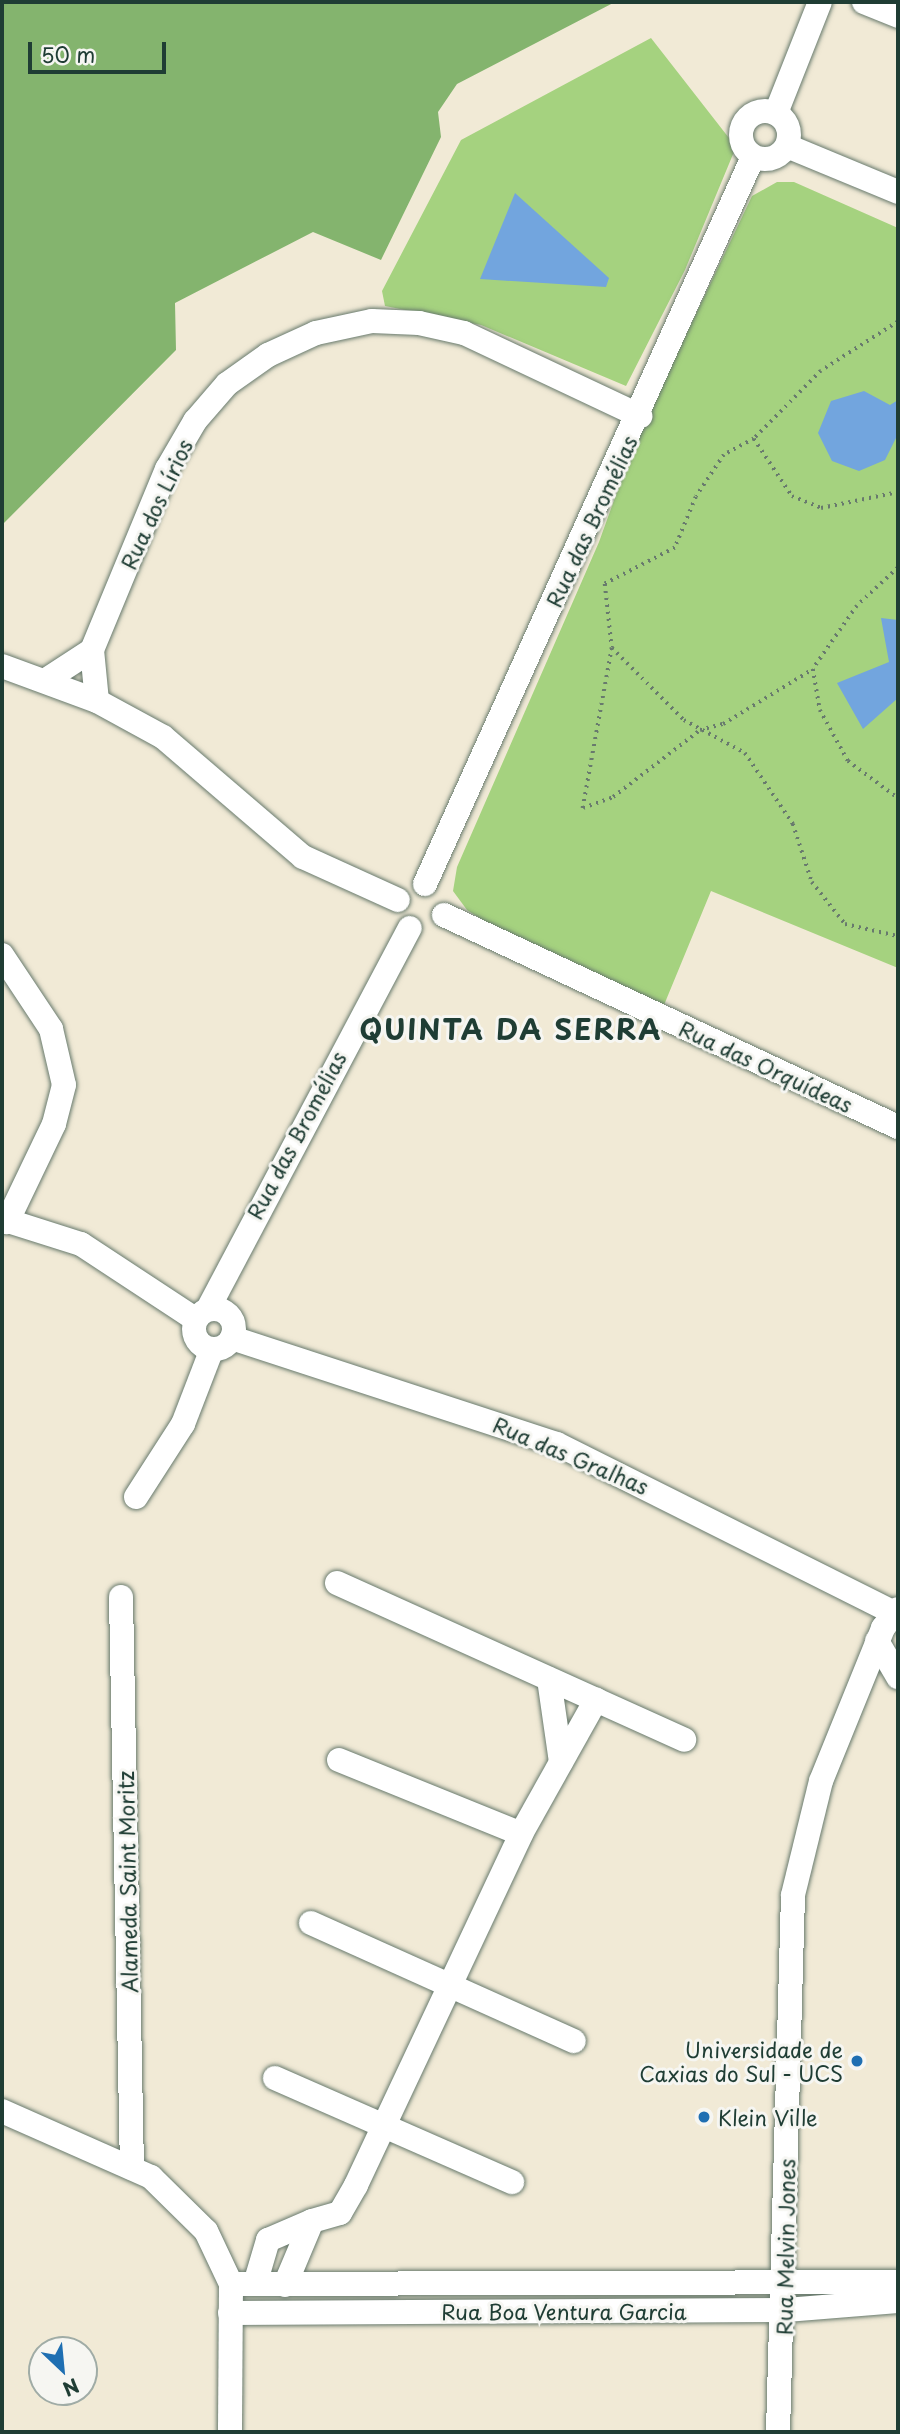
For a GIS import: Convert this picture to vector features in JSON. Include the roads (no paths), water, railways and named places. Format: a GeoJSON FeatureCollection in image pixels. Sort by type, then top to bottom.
{"type":"FeatureCollection","features":[{"type":"Feature","properties":{"kind":"street"},"geometry":{"type":"LineString","coordinates":[[776,113],[820,2]]}},
{"type":"Feature","properties":{"kind":"street"},"geometry":{"type":"LineString","coordinates":[[864,2],[898,16]]}},
{"type":"Feature","properties":{"kind":"street"},"geometry":{"type":"LineString","coordinates":[[755,113],[776,113],[788,127],[787,146],[772,159],[753,157],[741,129],[755,113]]}},
{"type":"Feature","properties":{"kind":"street"},"geometry":{"type":"LineString","coordinates":[[787,146],[898,192]]}},
{"type":"Feature","properties":{"kind":"street","name":"Rua das Bromélias"},"geometry":{"type":"LineString","coordinates":[[425,884],[640,416],[753,157]]}},
{"type":"Feature","properties":{"kind":"street","name":"Rua dos Lírios"},"geometry":{"type":"LineString","coordinates":[[97,701],[92,650],[167,470],[195,421],[227,384],[268,355],[316,333],[372,320],[464,333],[640,416]]}},
{"type":"Feature","properties":{"kind":"street"},"geometry":{"type":"LineString","coordinates":[[46,680],[92,650]]}},
{"type":"Feature","properties":{"kind":"street"},"geometry":{"type":"LineString","coordinates":[[2,666],[97,701],[186,754],[303,857],[398,900]]}},
{"type":"Feature","properties":{"kind":"street"},"geometry":{"type":"LineString","coordinates":[[425,884],[439,891],[444,915],[426,930],[410,928],[399,916],[398,900],[409,887],[425,884]]}},
{"type":"Feature","properties":{"kind":"street","name":"Rua das Orquídeas"},"geometry":{"type":"LineString","coordinates":[[444,915],[898,1127]]}},
{"type":"Feature","properties":{"kind":"street","name":"Rua das Bromélias"},"geometry":{"type":"LineString","coordinates":[[202,1314],[410,928]]}},
{"type":"Feature","properties":{"kind":"street"},"geometry":{"type":"LineString","coordinates":[[2,955],[51,1029],[64,1084],[54,1124],[5,1221],[81,1244],[202,1314],[229,1316],[222,1344],[183,1424],[136,1497]]}},
{"type":"Feature","properties":{"kind":"street"},"geometry":{"type":"LineString","coordinates":[[202,1314],[198,1342],[222,1344]]}},
{"type":"Feature","properties":{"kind":"street","name":"Rua das Gralhas"},"geometry":{"type":"LineString","coordinates":[[222,1344],[557,1444],[896,1611]]}},
{"type":"Feature","properties":{"kind":"street"},"geometry":{"type":"LineString","coordinates":[[337,1583],[684,1740]]}},
{"type":"Feature","properties":{"kind":"street","name":"Alameda Saint Moritz"},"geometry":{"type":"LineString","coordinates":[[121,1597],[132,2168]]}},
{"type":"Feature","properties":{"kind":"street","name":"Rua Melvin Jones"},"geometry":{"type":"LineString","coordinates":[[778,2432],[786,2309],[793,1895],[811,1815],[855,1693],[877,1641],[896,1611]]}},
{"type":"Feature","properties":{"kind":"street"},"geometry":{"type":"LineString","coordinates":[[877,1641],[898,1677]]}},
{"type":"Feature","properties":{"kind":"street"},"geometry":{"type":"LineString","coordinates":[[549,1679],[561,1762]]}},
{"type":"Feature","properties":{"kind":"street"},"geometry":{"type":"LineString","coordinates":[[230,2432],[230,2313],[243,2284],[268,2240],[312,2221],[340,2213],[387,2125],[450,1981],[521,1834],[596,1700]]}},
{"type":"Feature","properties":{"kind":"street"},"geometry":{"type":"LineString","coordinates":[[339,1760],[521,1834]]}},
{"type":"Feature","properties":{"kind":"street"},"geometry":{"type":"LineString","coordinates":[[311,1923],[450,1981],[575,2041]]}},
{"type":"Feature","properties":{"kind":"street"},"geometry":{"type":"LineString","coordinates":[[275,2078],[512,2182]]}},
{"type":"Feature","properties":{"kind":"street"},"geometry":{"type":"LineString","coordinates":[[2,2111],[132,2168],[166,2188],[194,2216],[243,2284]]}},
{"type":"Feature","properties":{"kind":"street"},"geometry":{"type":"LineString","coordinates":[[293,2313],[289,2285],[312,2221]]}},
{"type":"Feature","properties":{"kind":"street","name":"Rua Boa Ventura Garcia"},"geometry":{"type":"LineString","coordinates":[[243,2284],[898,2282]]}},
{"type":"Feature","properties":{"kind":"street","name":"Rua Boa Ventura Garcia"},"geometry":{"type":"LineString","coordinates":[[230,2313],[786,2309],[898,2301]]}},
{"type":"Feature","properties":{"kind":"water"},"geometry":{"type":"Polygon","coordinates":[[[515,193],[609,278],[606,287],[480,279],[515,193]]]}},
{"type":"Feature","properties":{"kind":"water"},"geometry":{"type":"Polygon","coordinates":[[[864,391],[890,405],[898,400],[898,434],[885,460],[859,471],[832,461],[818,433],[831,401],[864,391]]]}},
{"type":"Feature","properties":{"kind":"water"},"geometry":{"type":"Polygon","coordinates":[[[881,618],[898,620],[898,698],[863,729],[837,683],[889,662],[881,618]]]}},
{"type":"Feature","properties":{"kind":"place","name":"Universidade de Caxias do Sul - UCS"},"geometry":{"type":"Point","coordinates":[857,2061]}},
{"type":"Feature","properties":{"kind":"place","name":"Klein Ville"},"geometry":{"type":"Point","coordinates":[704,2117]}},
{"type":"Feature","properties":{"kind":"district","name":"QUINTA DA SERRA"},"geometry":{"type":"Point","coordinates":[511,1029]}}]}
